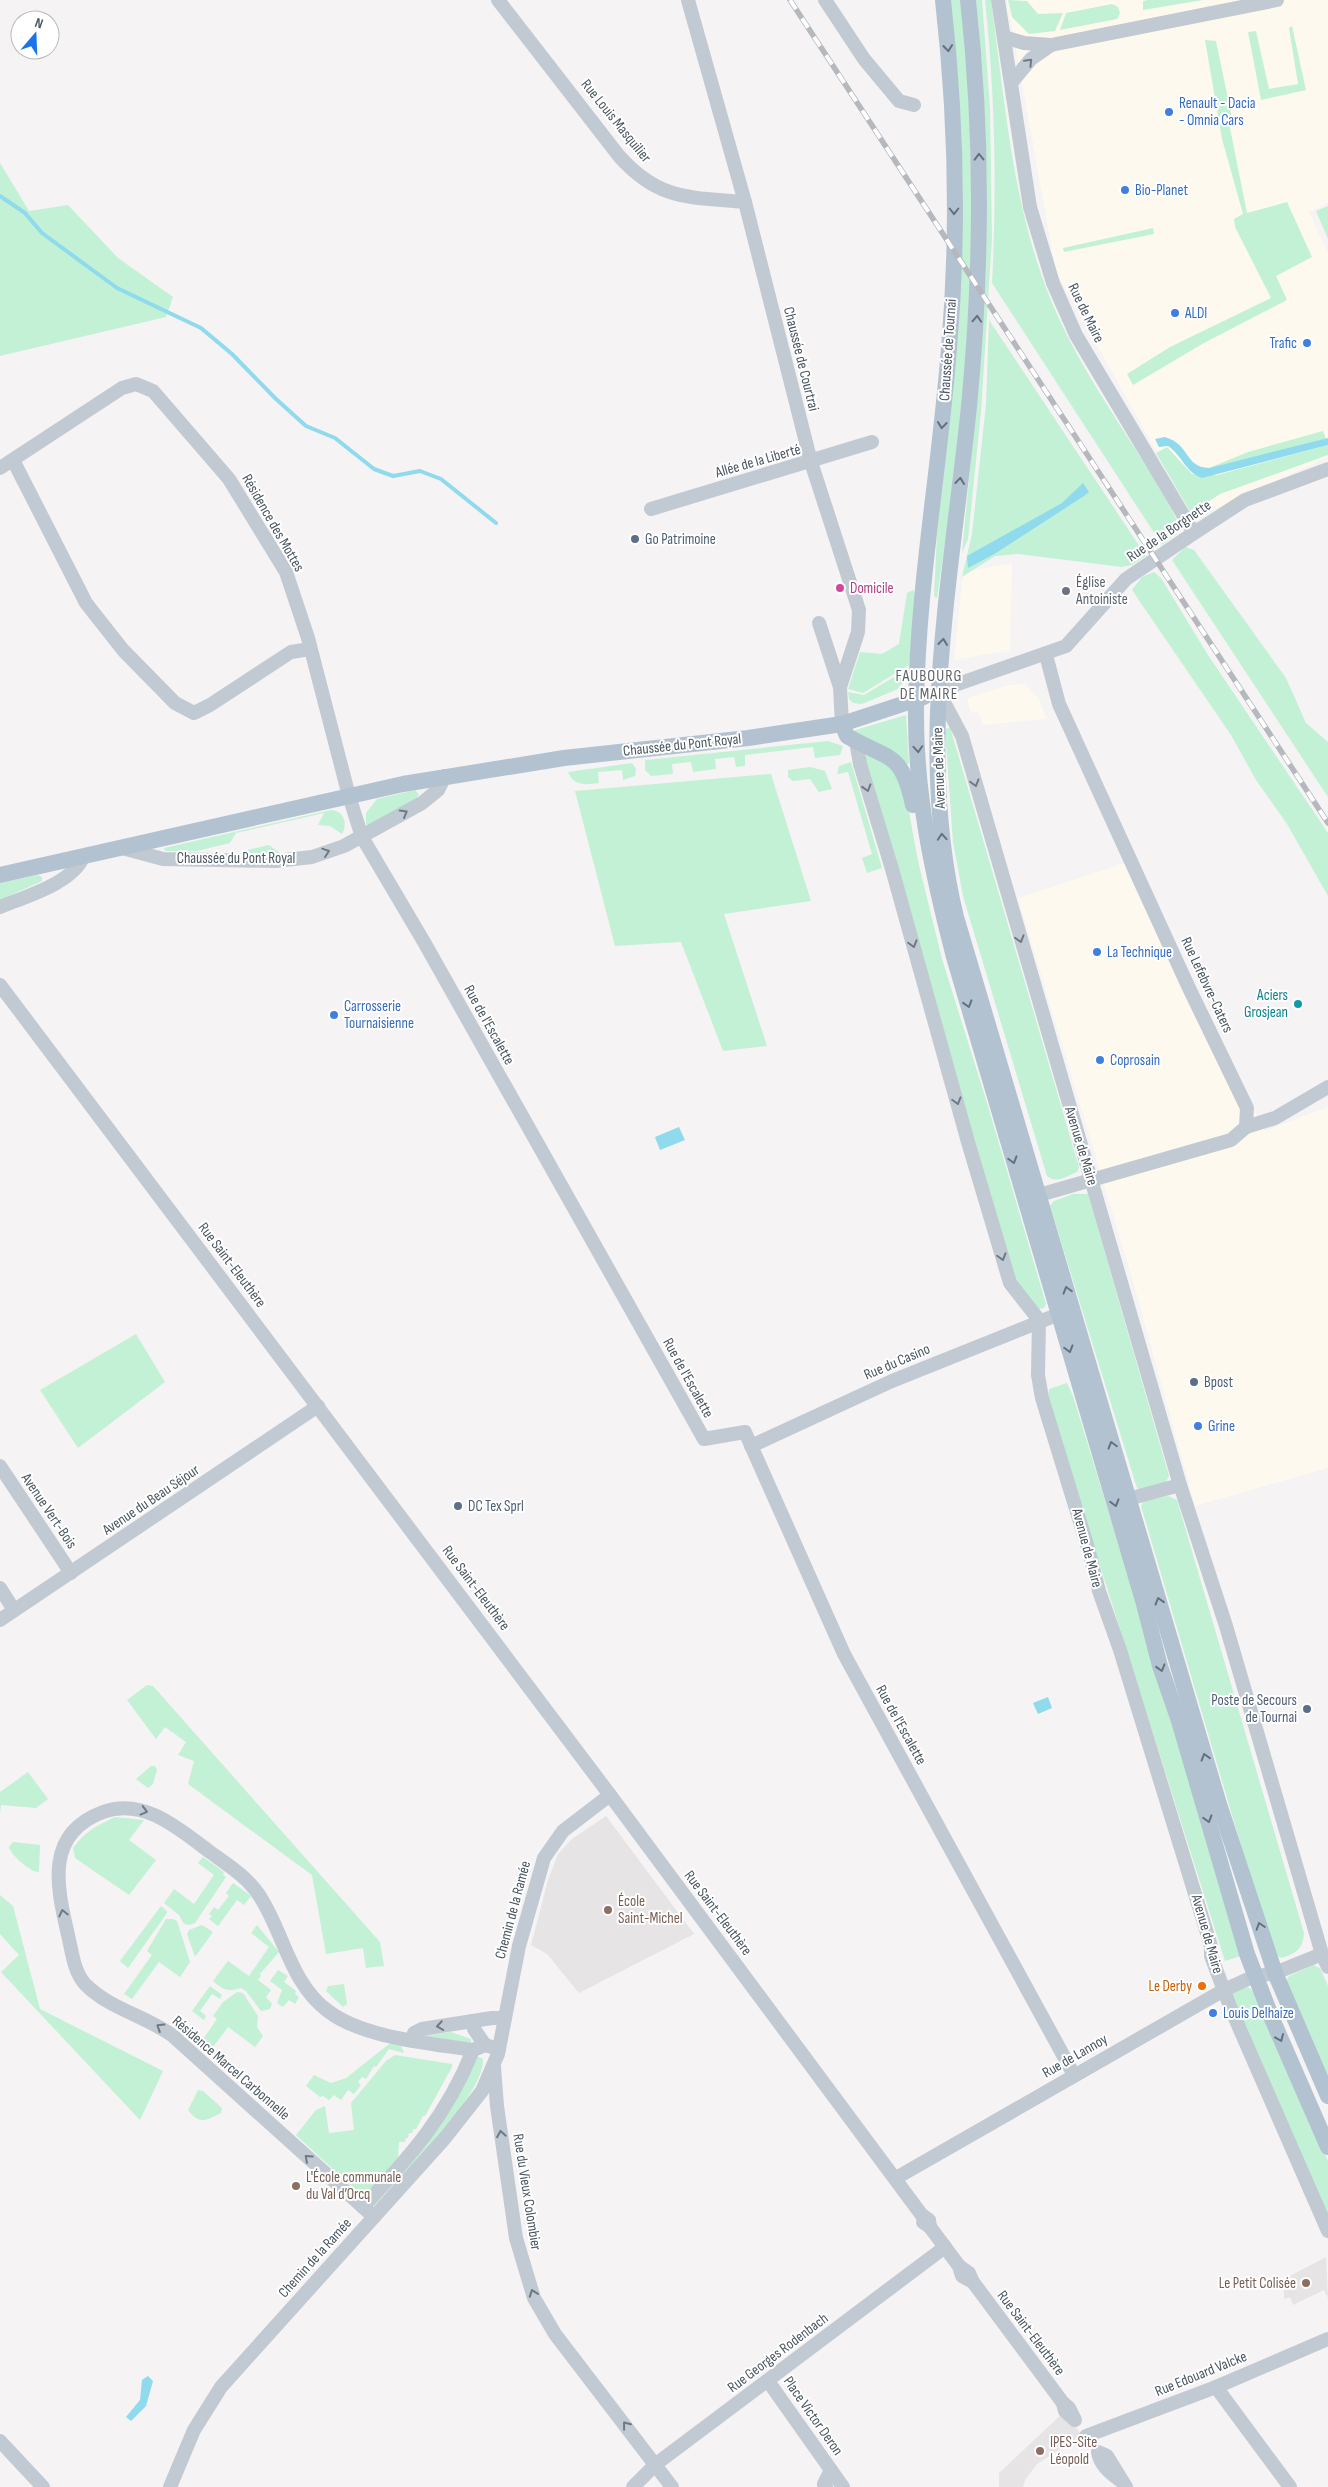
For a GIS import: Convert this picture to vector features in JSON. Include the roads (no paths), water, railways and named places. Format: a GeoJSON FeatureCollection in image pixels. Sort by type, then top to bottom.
{"type":"FeatureCollection","features":[{"type":"Feature","properties":{"kind":"main road","name":"Chaussée de Tournai"},"geometry":{"type":"LineString","coordinates":[[916,700],[926,571],[949,347],[954,267],[953,126],[943,0]]}},
{"type":"Feature","properties":{"kind":"main road","name":"Chaussée de Tournai"},"geometry":{"type":"LineString","coordinates":[[938,691],[976,323],[980,246],[978,112],[968,0]]}},
{"type":"Feature","properties":{"kind":"main road","name":"Chaussée du Pont Royal"},"geometry":{"type":"LineString","coordinates":[[0,875],[445,776],[564,758],[748,738],[842,724],[938,691]]}},
{"type":"Feature","properties":{"kind":"main road","name":"Avenue de Maire"},"geometry":{"type":"LineString","coordinates":[[938,691],[937,754],[942,838],[948,886],[1219,1804],[1275,1972],[1328,2096]]}},
{"type":"Feature","properties":{"kind":"main road","name":"Avenue de Maire"},"geometry":{"type":"LineString","coordinates":[[916,700],[924,821],[936,890],[954,957],[1144,1604],[1160,1666],[1179,1722],[1255,1977],[1328,2147]]}},
{"type":"Feature","properties":{"kind":"main road"},"geometry":{"type":"LineString","coordinates":[[842,724],[848,736],[873,747],[901,765],[909,785],[913,804],[924,821]]}},
{"type":"Feature","properties":{"kind":"street","name":"Rue Louis Masquilier"},"geometry":{"type":"LineString","coordinates":[[498,0],[619,156],[637,175],[652,185],[678,196],[746,202]]}},
{"type":"Feature","properties":{"kind":"street","name":"Chaussée de Courtrai"},"geometry":{"type":"LineString","coordinates":[[688,0],[746,202],[811,462],[859,610],[858,632],[840,686],[842,724]]}},
{"type":"Feature","properties":{"kind":"street"},"geometry":{"type":"LineString","coordinates":[[825,0],[864,59],[900,101],[914,105]]}},
{"type":"Feature","properties":{"kind":"street","name":"Rue de Maire"},"geometry":{"type":"LineString","coordinates":[[998,0],[1030,207],[1038,239],[1059,298],[1076,335],[1194,533]]}},
{"type":"Feature","properties":{"kind":"street"},"geometry":{"type":"LineString","coordinates":[[1004,37],[1024,43],[1051,45],[1242,4],[1277,0]]}},
{"type":"Feature","properties":{"kind":"street"},"geometry":{"type":"LineString","coordinates":[[1011,84],[1031,60],[1051,45]]}},
{"type":"Feature","properties":{"kind":"street","name":"Résidence des Mottes"},"geometry":{"type":"LineString","coordinates":[[0,468],[122,388],[136,384],[153,391],[229,479],[264,534],[286,572],[310,649]]}},
{"type":"Feature","properties":{"kind":"street","name":"Allée de la Liberté"},"geometry":{"type":"LineString","coordinates":[[651,509],[872,442]]}},
{"type":"Feature","properties":{"kind":"street"},"geometry":{"type":"LineString","coordinates":[[13,460],[86,602],[123,650],[175,703],[194,713],[210,705],[291,652],[310,649],[349,796]]}},
{"type":"Feature","properties":{"kind":"street","name":"Rue de la Borgnette"},"geometry":{"type":"LineString","coordinates":[[938,691],[1046,655],[1066,646],[1126,579],[1194,533],[1245,500],[1328,469]]}},
{"type":"Feature","properties":{"kind":"street"},"geometry":{"type":"LineString","coordinates":[[819,623],[840,686]]}},
{"type":"Feature","properties":{"kind":"street","name":"Rue Lefebvre-Caters"},"geometry":{"type":"LineString","coordinates":[[1046,655],[1059,704],[1188,986],[1247,1108],[1246,1127]]}},
{"type":"Feature","properties":{"kind":"street","name":"Avenue de Maire"},"geometry":{"type":"LineString","coordinates":[[938,691],[962,736],[1180,1485],[1226,1626],[1322,1954],[1328,1967]]}},
{"type":"Feature","properties":{"kind":"street"},"geometry":{"type":"LineString","coordinates":[[856,741],[860,764],[892,868],[968,1142],[1010,1283],[1039,1320]]}},
{"type":"Feature","properties":{"kind":"street","name":"Chaussée du Pont Royal"},"geometry":{"type":"LineString","coordinates":[[122,848],[163,859],[276,861],[312,857],[344,846],[422,803],[438,790],[445,776]]}},
{"type":"Feature","properties":{"kind":"street","name":"Rue de l'Escalette"},"geometry":{"type":"LineString","coordinates":[[349,796],[362,836],[428,949],[704,1439],[745,1432],[844,1654],[1074,2075]]}},
{"type":"Feature","properties":{"kind":"street"},"geometry":{"type":"LineString","coordinates":[[0,908],[56,883],[79,866],[83,857]]}},
{"type":"Feature","properties":{"kind":"street","name":"Rue Saint-Eleuthère"},"geometry":{"type":"LineString","coordinates":[[0,985],[610,1795],[921,2214],[929,2220],[930,2227],[959,2266],[969,2273],[973,2282],[1063,2403],[1065,2411],[1076,2420],[1098,2452],[1107,2456],[1124,2484]]}},
{"type":"Feature","properties":{"kind":"street"},"geometry":{"type":"LineString","coordinates":[[1039,1195],[1231,1140],[1246,1127],[1275,1118],[1328,1087]]}},
{"type":"Feature","properties":{"kind":"street","name":"Rue du Casino"},"geometry":{"type":"LineString","coordinates":[[751,1446],[892,1381],[1039,1320],[1059,1314]]}},
{"type":"Feature","properties":{"kind":"street","name":"Avenue de Maire"},"geometry":{"type":"LineString","coordinates":[[1039,1320],[1038,1375],[1042,1398],[1088,1548],[1099,1591],[1120,1650],[1208,1937],[1211,1956],[1328,2231]]}},
{"type":"Feature","properties":{"kind":"street","name":"Avenue du Beau Séjour"},"geometry":{"type":"LineString","coordinates":[[0,1620],[318,1406]]}},
{"type":"Feature","properties":{"kind":"street","name":"Avenue Vert-Bois"},"geometry":{"type":"LineString","coordinates":[[0,1466],[71,1573]]}},
{"type":"Feature","properties":{"kind":"street"},"geometry":{"type":"LineString","coordinates":[[1128,1499],[1180,1485]]}},
{"type":"Feature","properties":{"kind":"street"},"geometry":{"type":"LineString","coordinates":[[0,1588],[14,1610]]}},
{"type":"Feature","properties":{"kind":"street","name":"Chemin de la Ramée"},"geometry":{"type":"LineString","coordinates":[[170,2487],[194,2430],[214,2396],[369,2213],[472,2105],[482,2091],[499,2049],[519,1946],[544,1858],[556,1840],[568,1827],[610,1795]]}},
{"type":"Feature","properties":{"kind":"street","name":"Résidence Marcel Carbonnelle"},"geometry":{"type":"LineString","coordinates":[[369,2213],[173,2036],[154,2023],[104,1999],[85,1984],[75,1964],[58,1887],[58,1864],[67,1842],[83,1824],[99,1814],[112,1809],[137,1809],[167,1820],[241,1874],[252,1886],[265,1905],[305,1988],[318,2003],[348,2023],[412,2039],[499,2049]]}},
{"type":"Feature","properties":{"kind":"street","name":"Rue de Lannoy"},"geometry":{"type":"LineString","coordinates":[[896,2178],[1224,1990],[1255,1977],[1275,1972],[1322,1954]]}},
{"type":"Feature","properties":{"kind":"street"},"geometry":{"type":"LineString","coordinates":[[412,2039],[414,2033],[422,2029],[505,2018]]}},
{"type":"Feature","properties":{"kind":"street"},"geometry":{"type":"LineString","coordinates":[[369,2213],[433,2126],[479,2047],[472,2021]]}},
{"type":"Feature","properties":{"kind":"street","name":"Rue du Vieux Colombier"},"geometry":{"type":"LineString","coordinates":[[494,2064],[497,2106],[516,2238],[534,2298],[555,2334],[672,2487]]}},
{"type":"Feature","properties":{"kind":"street","name":"Rue Georges Rodenbach"},"geometry":{"type":"LineString","coordinates":[[634,2487],[656,2464],[945,2247]]}},
{"type":"Feature","properties":{"kind":"street","name":"Rue Edouard Valcke"},"geometry":{"type":"LineString","coordinates":[[1086,2436],[1216,2386],[1328,2339]]}},
{"type":"Feature","properties":{"kind":"street","name":"Place Victor Deron"},"geometry":{"type":"LineString","coordinates":[[768,2381],[843,2487]]}},
{"type":"Feature","properties":{"kind":"street"},"geometry":{"type":"LineString","coordinates":[[1216,2386],[1290,2487]]}},
{"type":"Feature","properties":{"kind":"street"},"geometry":{"type":"LineString","coordinates":[[0,2441],[43,2487]]}},
{"type":"Feature","properties":{"kind":"street","name":"Place Victor Deron"},"geometry":{"type":"LineString","coordinates":[[826,2487],[824,2484],[831,2470]]}},
{"type":"Feature","properties":{"kind":"water"},"geometry":{"type":"Polygon","coordinates":[[[1165,437],[1179,445],[1195,464],[1209,468],[1328,438],[1328,445],[1202,478],[1191,472],[1168,446],[1159,447],[1155,439],[1165,437]]]}},
{"type":"Feature","properties":{"kind":"water"},"geometry":{"type":"Polygon","coordinates":[[[1083,483],[1089,492],[1084,496],[996,553],[968,568],[967,556],[1062,503],[1083,483]]]}},
{"type":"Feature","properties":{"kind":"water"},"geometry":{"type":"Polygon","coordinates":[[[679,1127],[685,1140],[660,1150],[655,1137],[679,1127]]]}},
{"type":"Feature","properties":{"kind":"water"},"geometry":{"type":"Polygon","coordinates":[[[1048,1697],[1052,1708],[1038,1714],[1033,1703],[1048,1697]]]}},
{"type":"Feature","properties":{"kind":"water"},"geometry":{"type":"Polygon","coordinates":[[[148,2376],[153,2381],[146,2406],[131,2421],[126,2417],[140,2400],[142,2380],[148,2376]]]}},
{"type":"Feature","properties":{"kind":"waterway"},"geometry":{"type":"LineString","coordinates":[[0,196],[25,213],[42,233],[117,288],[201,328],[232,354],[276,399],[306,426],[335,438],[374,469],[393,476],[420,471],[441,479],[496,523]]}},
{"type":"Feature","properties":{"kind":"railway"},"geometry":{"type":"LineString","coordinates":[[790,0],[1328,823]]}},
{"type":"Feature","properties":{"kind":"place","name":"Renault - Dacia - Omnia Cars"},"geometry":{"type":"Point","coordinates":[1169,112]}},
{"type":"Feature","properties":{"kind":"place","name":"Bio-Planet"},"geometry":{"type":"Point","coordinates":[1125,190]}},
{"type":"Feature","properties":{"kind":"place","name":"ALDI"},"geometry":{"type":"Point","coordinates":[1175,313]}},
{"type":"Feature","properties":{"kind":"place","name":"Trafic"},"geometry":{"type":"Point","coordinates":[1307,343]}},
{"type":"Feature","properties":{"kind":"place","name":"Go Patrimoine"},"geometry":{"type":"Point","coordinates":[635,539]}},
{"type":"Feature","properties":{"kind":"place","name":"Domicile"},"geometry":{"type":"Point","coordinates":[840,588]}},
{"type":"Feature","properties":{"kind":"place","name":"Église Antoiniste"},"geometry":{"type":"Point","coordinates":[1066,591]}},
{"type":"Feature","properties":{"kind":"place","name":"La Technique"},"geometry":{"type":"Point","coordinates":[1097,952]}},
{"type":"Feature","properties":{"kind":"place","name":"Aciers Grosjean"},"geometry":{"type":"Point","coordinates":[1298,1004]}},
{"type":"Feature","properties":{"kind":"place","name":"Carrosserie Tournaisienne"},"geometry":{"type":"Point","coordinates":[334,1015]}},
{"type":"Feature","properties":{"kind":"place","name":"Coprosain"},"geometry":{"type":"Point","coordinates":[1100,1060]}},
{"type":"Feature","properties":{"kind":"place","name":"Bpost"},"geometry":{"type":"Point","coordinates":[1194,1382]}},
{"type":"Feature","properties":{"kind":"place","name":"Grine"},"geometry":{"type":"Point","coordinates":[1198,1426]}},
{"type":"Feature","properties":{"kind":"place","name":"DC Tex Sprl"},"geometry":{"type":"Point","coordinates":[458,1506]}},
{"type":"Feature","properties":{"kind":"place","name":"Poste de Secours de Tournai"},"geometry":{"type":"Point","coordinates":[1307,1709]}},
{"type":"Feature","properties":{"kind":"place","name":"École Saint-Michel"},"geometry":{"type":"Point","coordinates":[608,1910]}},
{"type":"Feature","properties":{"kind":"place","name":"Le Derby"},"geometry":{"type":"Point","coordinates":[1202,1986]}},
{"type":"Feature","properties":{"kind":"place","name":"Louis Delhaize"},"geometry":{"type":"Point","coordinates":[1213,2013]}},
{"type":"Feature","properties":{"kind":"place","name":"L'École communale du Val d’Orcq"},"geometry":{"type":"Point","coordinates":[296,2186]}},
{"type":"Feature","properties":{"kind":"place","name":"Le Petit Colisée"},"geometry":{"type":"Point","coordinates":[1306,2283]}},
{"type":"Feature","properties":{"kind":"place","name":"IPES-Site Léopold"},"geometry":{"type":"Point","coordinates":[1040,2451]}},
{"type":"Feature","properties":{"kind":"district","name":"FAUBOURG DE MAIRE"},"geometry":{"type":"Point","coordinates":[929,685]}}]}
